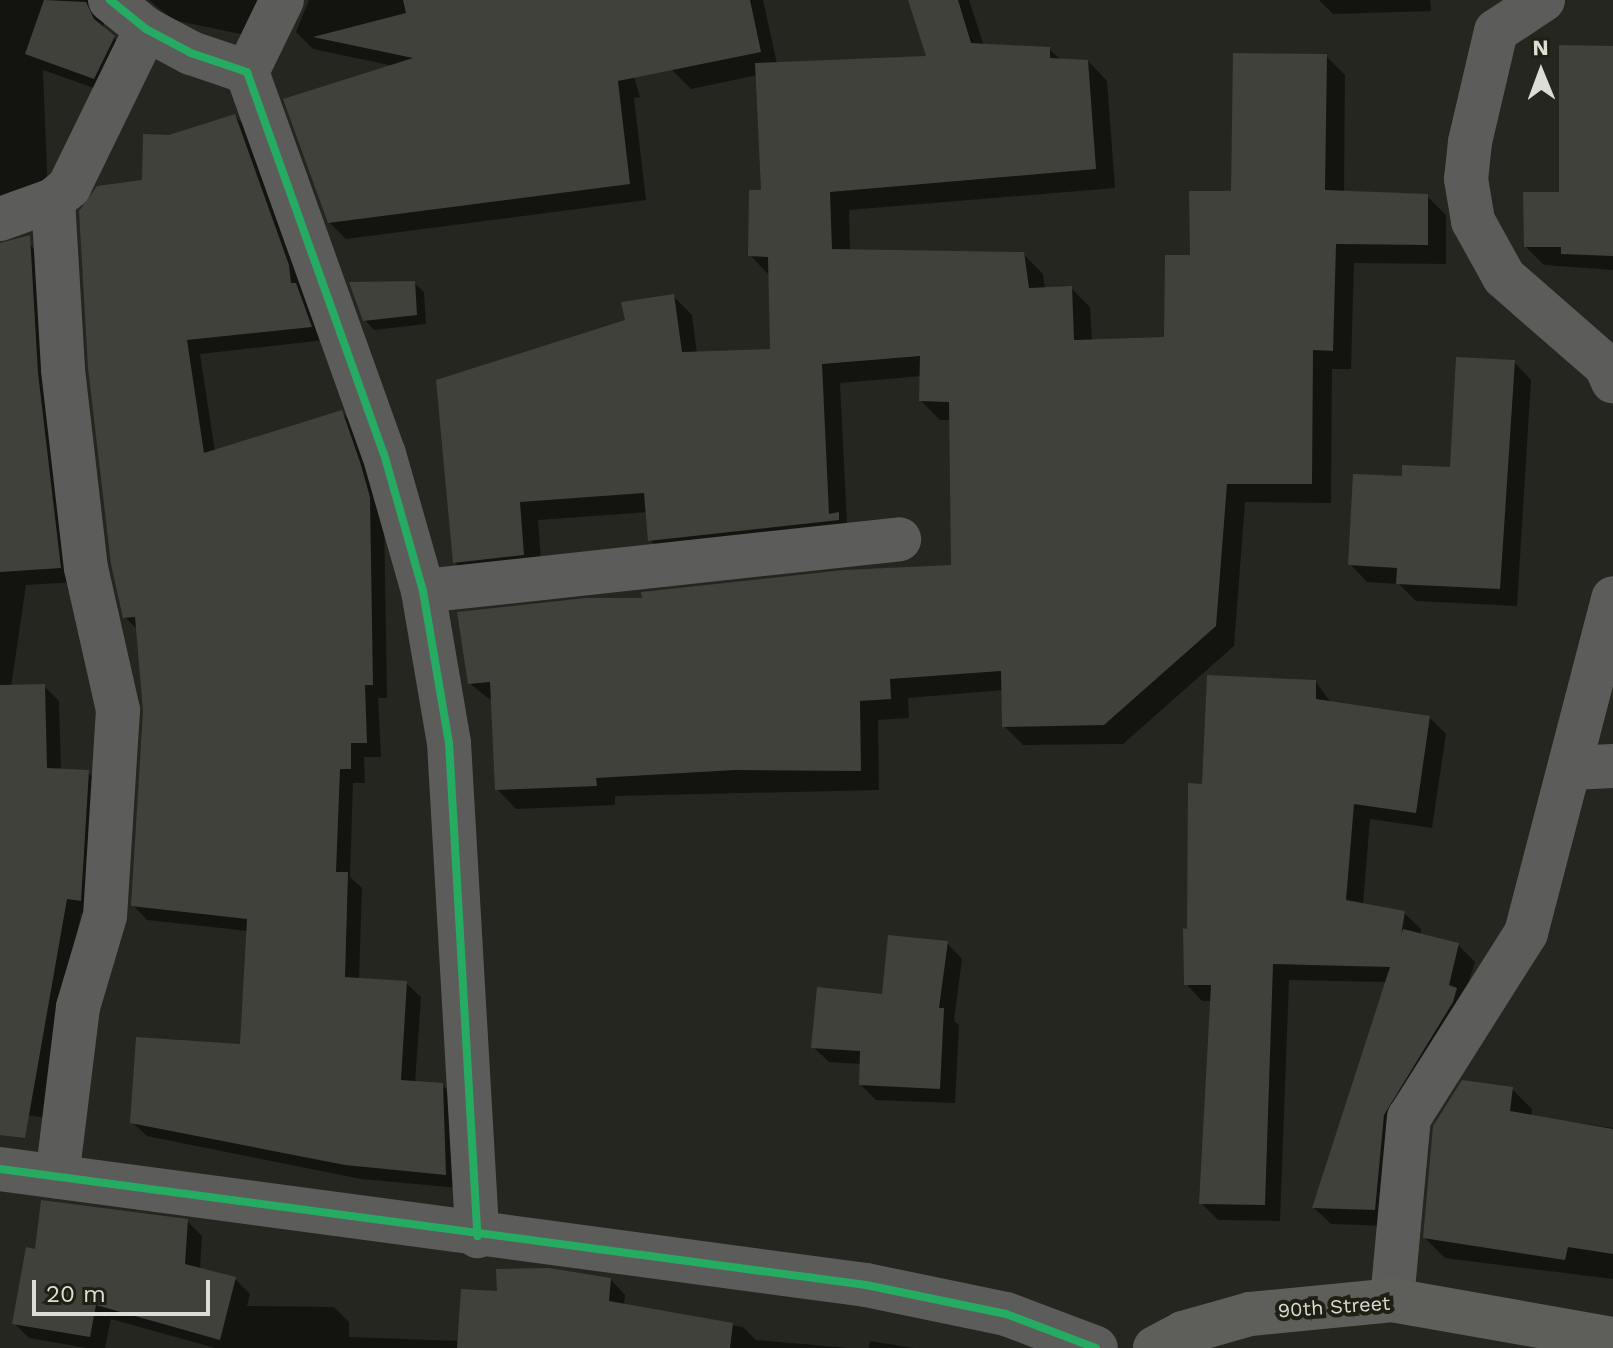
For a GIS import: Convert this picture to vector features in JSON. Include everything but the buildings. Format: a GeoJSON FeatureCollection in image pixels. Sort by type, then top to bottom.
{"type":"FeatureCollection","features":[{"type":"Feature","properties":{"kind":"street"},"geometry":{"type":"LineString","coordinates":[[110,0],[146,29],[191,53],[247,72]]}},
{"type":"Feature","properties":{"kind":"street"},"geometry":{"type":"LineString","coordinates":[[282,0],[247,72],[384,454],[423,591],[449,743],[477,1236]]}},
{"type":"Feature","properties":{"kind":"street"},"geometry":{"type":"LineString","coordinates":[[1543,0],[1496,31],[1470,142],[1466,179],[1473,221],[1504,277],[1606,366],[1613,382]]}},
{"type":"Feature","properties":{"kind":"street"},"geometry":{"type":"LineString","coordinates":[[0,219],[53,200],[69,187],[146,29]]}},
{"type":"Feature","properties":{"kind":"street"},"geometry":{"type":"LineString","coordinates":[[53,200],[63,370],[86,568],[118,710],[105,916],[78,1007],[57,1177]]}},
{"type":"Feature","properties":{"kind":"street"},"geometry":{"type":"LineString","coordinates":[[423,591],[899,539]]}},
{"type":"Feature","properties":{"kind":"street"},"geometry":{"type":"LineString","coordinates":[[1392,1300],[1409,1118],[1526,933],[1592,767],[1613,598]]}},
{"type":"Feature","properties":{"kind":"street"},"geometry":{"type":"LineString","coordinates":[[0,1169],[477,1236],[866,1285],[1006,1314],[1096,1348]]}},
{"type":"Feature","properties":{"kind":"street","name":"90th Street"},"geometry":{"type":"LineString","coordinates":[[1155,1348],[1183,1333],[1250,1314],[1392,1300],[1613,1339]]}},
{"type":"Feature","properties":{"kind":"cycle path"},"geometry":{"type":"LineString","coordinates":[[110,0],[146,29],[191,53],[247,72],[384,454],[423,591],[449,743],[477,1236]]}},
{"type":"Feature","properties":{"kind":"cycle path"},"geometry":{"type":"LineString","coordinates":[[0,1169],[866,1285],[1006,1314],[1096,1348]]}}]}
